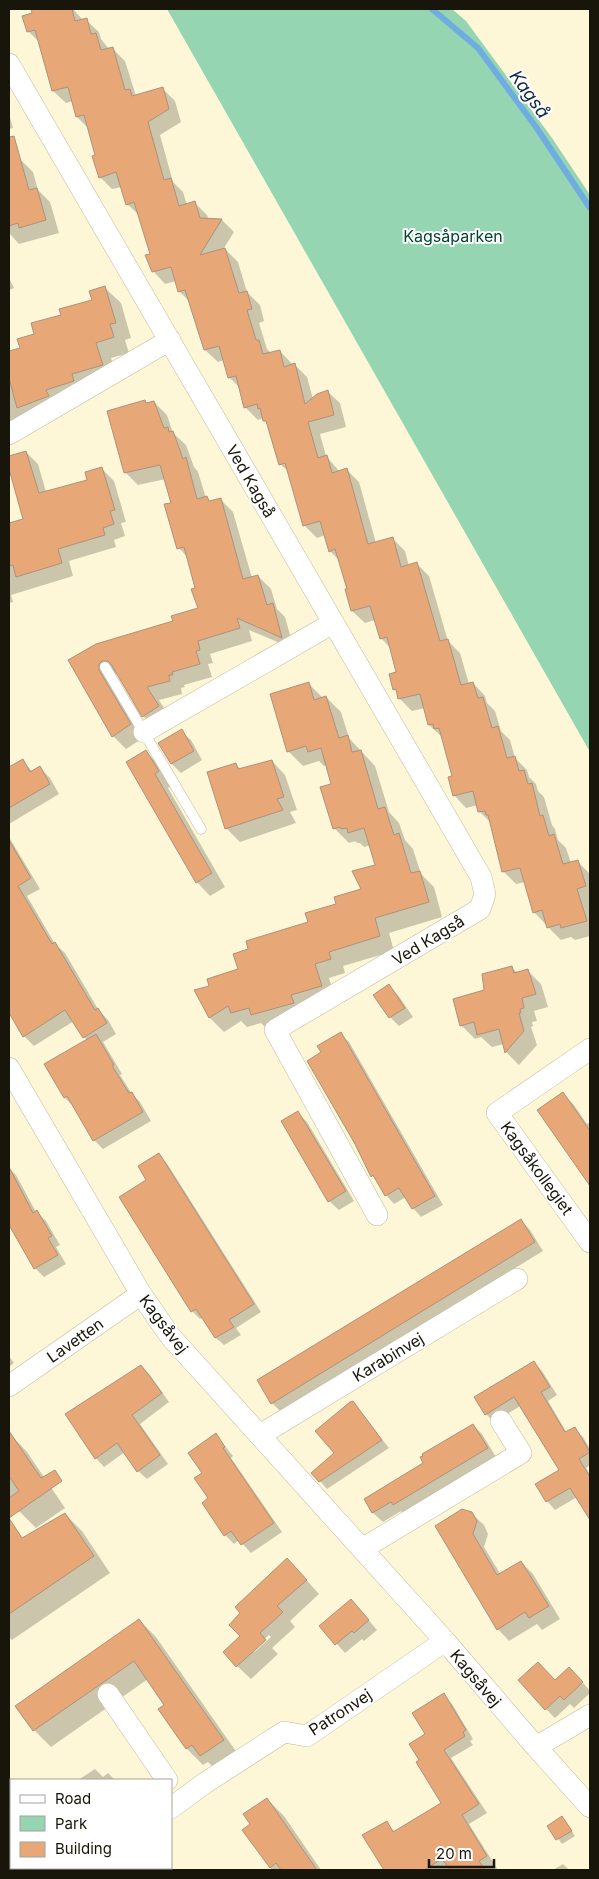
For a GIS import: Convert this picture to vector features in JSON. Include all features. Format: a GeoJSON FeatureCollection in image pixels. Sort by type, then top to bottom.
{"type":"FeatureCollection","features":[{"type":"Feature","properties":{"kind":"street","name":"Ved Kagså"},"geometry":{"type":"LineString","coordinates":[[9,64],[481,877],[485,894],[480,909],[275,1030],[377,1215]]}},
{"type":"Feature","properties":{"kind":"street"},"geometry":{"type":"LineString","coordinates":[[9,434],[170,340]]}},
{"type":"Feature","properties":{"kind":"street"},"geometry":{"type":"LineString","coordinates":[[144,732],[333,623]]}},
{"type":"Feature","properties":{"kind":"street","name":"Kagsåkollegiet"},"geometry":{"type":"LineString","coordinates":[[590,1049],[497,1114],[590,1242]]}},
{"type":"Feature","properties":{"kind":"street","name":"Kagsåvej"},"geometry":{"type":"LineString","coordinates":[[11,1077],[141,1294],[170,1336],[445,1641],[590,1807]]}},
{"type":"Feature","properties":{"kind":"street","name":"Karabinvej"},"geometry":{"type":"LineString","coordinates":[[260,1435],[516,1279]]}},
{"type":"Feature","properties":{"kind":"street","name":"Lavetten"},"geometry":{"type":"LineString","coordinates":[[9,1386],[141,1294]]}},
{"type":"Feature","properties":{"kind":"street"},"geometry":{"type":"LineString","coordinates":[[362,1550],[521,1453],[501,1421]]}},
{"type":"Feature","properties":{"kind":"street","name":"Patronvej"},"geometry":{"type":"LineString","coordinates":[[175,1798],[205,1783],[284,1732],[307,1736],[445,1641]]}},
{"type":"Feature","properties":{"kind":"street"},"geometry":{"type":"LineString","coordinates":[[108,1694],[167,1779]]}},
{"type":"Feature","properties":{"kind":"street"},"geometry":{"type":"LineString","coordinates":[[536,1747],[590,1715]]}},
{"type":"Feature","properties":{"kind":"lane"},"geometry":{"type":"LineString","coordinates":[[105,667],[201,829]]}},
{"type":"Feature","properties":{"kind":"green space","name":"Kagsåparken"},"geometry":{"type":"Polygon","coordinates":[[[167,9],[452,9],[466,21],[552,138],[590,195],[590,752],[167,9]]]}},
{"type":"Feature","properties":{"kind":"building"},"geometry":{"type":"Polygon","coordinates":[[[31,9],[72,9],[75,21],[87,18],[91,34],[96,33],[101,50],[113,47],[125,90],[130,89],[132,96],[163,87],[169,109],[148,122],[164,180],[171,178],[179,206],[195,201],[200,218],[222,219],[200,255],[225,248],[239,293],[247,291],[252,309],[247,310],[256,340],[259,340],[263,354],[280,350],[284,367],[295,363],[305,404],[317,394],[328,390],[334,415],[308,422],[318,458],[327,455],[332,473],[347,468],[368,544],[393,537],[401,567],[417,562],[440,641],[448,639],[461,685],[473,682],[478,698],[483,697],[492,728],[498,726],[507,758],[515,756],[519,771],[524,770],[528,784],[532,783],[540,816],[543,815],[549,836],[554,834],[563,864],[578,860],[586,886],[577,889],[587,921],[561,928],[560,924],[547,928],[542,910],[533,913],[520,868],[502,872],[488,815],[486,815],[485,811],[478,812],[473,791],[453,796],[448,777],[452,776],[439,728],[434,729],[433,724],[428,725],[420,694],[398,699],[396,689],[393,690],[389,674],[396,672],[387,637],[380,639],[370,606],[351,611],[345,589],[347,589],[335,549],[329,552],[320,521],[303,526],[285,463],[279,465],[266,421],[263,421],[260,408],[258,409],[257,404],[244,408],[236,376],[228,378],[219,346],[204,350],[185,290],[178,292],[171,267],[152,272],[145,255],[150,254],[134,202],[126,205],[116,172],[99,178],[92,156],[95,155],[84,115],[76,117],[68,87],[52,91],[35,30],[27,32],[22,16],[32,13],[31,9]]]}},
{"type":"Feature","properties":{"kind":"building"},"geometry":{"type":"Polygon","coordinates":[[[14,136],[29,190],[37,188],[46,220],[19,228],[18,223],[9,226],[9,137],[14,136]]]}},
{"type":"Feature","properties":{"kind":"building"},"geometry":{"type":"Polygon","coordinates":[[[105,286],[116,323],[110,324],[114,337],[96,343],[103,365],[72,374],[74,381],[46,390],[49,396],[17,408],[9,378],[9,351],[20,348],[17,339],[34,334],[31,323],[61,315],[59,309],[92,300],[89,291],[105,286]]]}},
{"type":"Feature","properties":{"kind":"building"},"geometry":{"type":"Polygon","coordinates":[[[145,400],[146,403],[154,401],[164,428],[168,427],[169,432],[173,431],[183,459],[186,457],[197,499],[207,496],[209,501],[221,498],[243,579],[258,575],[267,605],[273,603],[282,638],[237,618],[240,628],[198,641],[200,650],[196,651],[200,664],[172,672],[173,675],[169,675],[170,681],[147,687],[159,706],[142,717],[111,664],[108,661],[102,661],[99,664],[99,670],[131,724],[112,737],[68,660],[96,644],[173,621],[171,616],[198,608],[191,589],[195,588],[184,547],[177,549],[164,504],[171,503],[160,465],[124,473],[107,411],[145,400]]]}},
{"type":"Feature","properties":{"kind":"building"},"geometry":{"type":"Polygon","coordinates":[[[26,451],[39,493],[87,480],[85,472],[102,467],[115,510],[110,511],[114,524],[103,528],[105,535],[58,549],[62,563],[16,577],[13,565],[9,566],[9,523],[23,519],[9,469],[9,456],[26,451]]]}},
{"type":"Feature","properties":{"kind":"building"},"geometry":{"type":"Polygon","coordinates":[[[309,682],[314,700],[326,696],[339,738],[348,735],[352,752],[361,750],[378,809],[385,807],[394,835],[399,833],[411,873],[420,871],[429,902],[375,918],[380,936],[329,952],[331,959],[315,964],[322,986],[291,995],[294,1003],[251,1015],[249,1008],[231,1013],[228,1006],[209,1018],[194,990],[209,986],[207,979],[238,969],[233,954],[248,949],[246,941],[308,922],[305,913],[336,904],[334,897],[361,889],[352,871],[375,865],[364,828],[348,833],[347,828],[333,829],[320,787],[331,784],[321,748],[308,752],[306,746],[287,752],[270,694],[309,682]]]}},
{"type":"Feature","properties":{"kind":"building"},"geometry":{"type":"Polygon","coordinates":[[[182,729],[194,751],[171,764],[158,743],[182,729]]]}},
{"type":"Feature","properties":{"kind":"building"},"geometry":{"type":"Polygon","coordinates":[[[146,750],[159,771],[155,774],[212,873],[196,883],[126,762],[146,750]]]}},
{"type":"Feature","properties":{"kind":"building"},"geometry":{"type":"Polygon","coordinates":[[[23,759],[30,772],[40,766],[50,784],[9,808],[9,767],[23,759]]]}},
{"type":"Feature","properties":{"kind":"building"},"geometry":{"type":"Polygon","coordinates":[[[272,760],[284,797],[277,799],[283,810],[225,829],[207,772],[236,763],[238,769],[272,760]]]}},
{"type":"Feature","properties":{"kind":"building"},"geometry":{"type":"Polygon","coordinates":[[[9,840],[31,878],[18,886],[52,944],[55,942],[95,1010],[98,1008],[107,1023],[83,1038],[65,1010],[23,1037],[9,1013],[9,840]]]}},
{"type":"Feature","properties":{"kind":"building"},"geometry":{"type":"Polygon","coordinates":[[[512,966],[514,973],[528,969],[536,994],[522,998],[524,1008],[520,1009],[521,1013],[519,1013],[524,1031],[505,1053],[499,1029],[477,1035],[474,1022],[460,1026],[453,999],[484,990],[482,974],[512,966]]]}},
{"type":"Feature","properties":{"kind":"building"},"geometry":{"type":"Polygon","coordinates":[[[389,984],[405,1008],[389,1018],[373,995],[389,984]]]}},
{"type":"Feature","properties":{"kind":"building"},"geometry":{"type":"Polygon","coordinates":[[[341,1032],[435,1196],[412,1209],[399,1188],[385,1196],[373,1175],[371,1177],[355,1144],[307,1061],[321,1052],[317,1046],[341,1032]]]}},
{"type":"Feature","properties":{"kind":"building"},"geometry":{"type":"Polygon","coordinates":[[[96,1034],[114,1065],[112,1066],[129,1093],[132,1092],[143,1112],[93,1141],[67,1096],[64,1098],[44,1064],[96,1034]]]}},
{"type":"Feature","properties":{"kind":"building"},"geometry":{"type":"Polygon","coordinates":[[[563,1092],[590,1131],[590,1186],[537,1110],[563,1092]]]}},
{"type":"Feature","properties":{"kind":"building"},"geometry":{"type":"Polygon","coordinates":[[[298,1111],[346,1191],[328,1202],[281,1121],[298,1111]]]}},
{"type":"Feature","properties":{"kind":"building"},"geometry":{"type":"Polygon","coordinates":[[[159,1153],[254,1304],[229,1320],[234,1327],[215,1338],[196,1309],[191,1312],[119,1197],[146,1180],[138,1166],[159,1153]]]}},
{"type":"Feature","properties":{"kind":"building"},"geometry":{"type":"Polygon","coordinates":[[[9,1167],[33,1213],[37,1210],[52,1236],[48,1238],[58,1255],[34,1269],[9,1225],[9,1167]]]}},
{"type":"Feature","properties":{"kind":"building"},"geometry":{"type":"Polygon","coordinates":[[[521,1219],[535,1242],[271,1404],[257,1380],[521,1219]]]}},
{"type":"Feature","properties":{"kind":"building"},"geometry":{"type":"Polygon","coordinates":[[[534,1361],[550,1387],[541,1392],[565,1432],[575,1427],[590,1452],[579,1459],[590,1477],[590,1520],[570,1488],[546,1502],[535,1484],[559,1470],[514,1397],[485,1415],[474,1397],[534,1361]]]}},
{"type":"Feature","properties":{"kind":"building"},"geometry":{"type":"Polygon","coordinates":[[[141,1365],[162,1393],[132,1415],[160,1455],[137,1472],[117,1443],[95,1459],[65,1414],[141,1365]]]}},
{"type":"Feature","properties":{"kind":"building"},"geometry":{"type":"Polygon","coordinates":[[[353,1401],[382,1440],[319,1482],[311,1473],[334,1453],[315,1431],[353,1401]]]}},
{"type":"Feature","properties":{"kind":"building"},"geometry":{"type":"Polygon","coordinates":[[[473,1424],[488,1448],[393,1505],[391,1502],[372,1513],[364,1499],[423,1463],[420,1457],[423,1456],[422,1454],[473,1424]]]}},
{"type":"Feature","properties":{"kind":"building"},"geometry":{"type":"Polygon","coordinates":[[[9,1431],[41,1478],[55,1470],[62,1481],[9,1518],[9,1498],[19,1491],[9,1476],[9,1431]]]}},
{"type":"Feature","properties":{"kind":"building"},"geometry":{"type":"Polygon","coordinates":[[[216,1433],[225,1447],[223,1448],[274,1523],[241,1545],[231,1531],[224,1536],[202,1503],[208,1498],[194,1478],[202,1473],[188,1453],[216,1433]]]}},
{"type":"Feature","properties":{"kind":"building"},"geometry":{"type":"Polygon","coordinates":[[[462,1509],[472,1512],[477,1521],[473,1534],[497,1575],[521,1561],[549,1606],[529,1618],[525,1612],[497,1630],[435,1526],[462,1509]]]}},
{"type":"Feature","properties":{"kind":"building"},"geometry":{"type":"Polygon","coordinates":[[[65,1513],[94,1556],[9,1614],[9,1518],[22,1538],[65,1513]]]}},
{"type":"Feature","properties":{"kind":"building"},"geometry":{"type":"Polygon","coordinates":[[[287,1558],[307,1580],[277,1606],[283,1612],[260,1633],[266,1640],[236,1667],[223,1652],[240,1636],[229,1625],[240,1613],[235,1607],[287,1558]]]}},
{"type":"Feature","properties":{"kind":"building"},"geometry":{"type":"Polygon","coordinates":[[[351,1599],[369,1620],[354,1633],[352,1631],[335,1645],[319,1626],[351,1599]]]}},
{"type":"Feature","properties":{"kind":"building"},"geometry":{"type":"Polygon","coordinates":[[[139,1619],[224,1740],[200,1756],[192,1745],[186,1749],[158,1709],[164,1705],[134,1661],[33,1731],[15,1706],[139,1619]]]}},
{"type":"Feature","properties":{"kind":"building"},"geometry":{"type":"Polygon","coordinates":[[[538,1662],[555,1680],[569,1667],[583,1682],[564,1700],[560,1696],[545,1710],[518,1680],[538,1662]]]}},
{"type":"Feature","properties":{"kind":"building"},"geometry":{"type":"Polygon","coordinates":[[[444,1693],[466,1730],[463,1732],[465,1736],[444,1750],[479,1804],[462,1815],[487,1856],[479,1861],[485,1870],[450,1870],[442,1859],[424,1870],[384,1870],[362,1835],[387,1821],[393,1832],[441,1803],[416,1762],[419,1760],[409,1744],[425,1734],[412,1713],[444,1693]]]}},
{"type":"Feature","properties":{"kind":"building"},"geometry":{"type":"Polygon","coordinates":[[[267,1798],[317,1870],[281,1870],[276,1863],[270,1868],[242,1830],[250,1824],[243,1814],[267,1798]]]}},
{"type":"Feature","properties":{"kind":"building"},"geometry":{"type":"Polygon","coordinates":[[[562,1816],[572,1831],[556,1840],[547,1826],[562,1816]]]}},
{"type":"Feature","properties":{"kind":"waterway","name":"Kagså"},"geometry":{"type":"LineString","coordinates":[[432,9],[478,48],[536,127],[590,208]]}}]}
